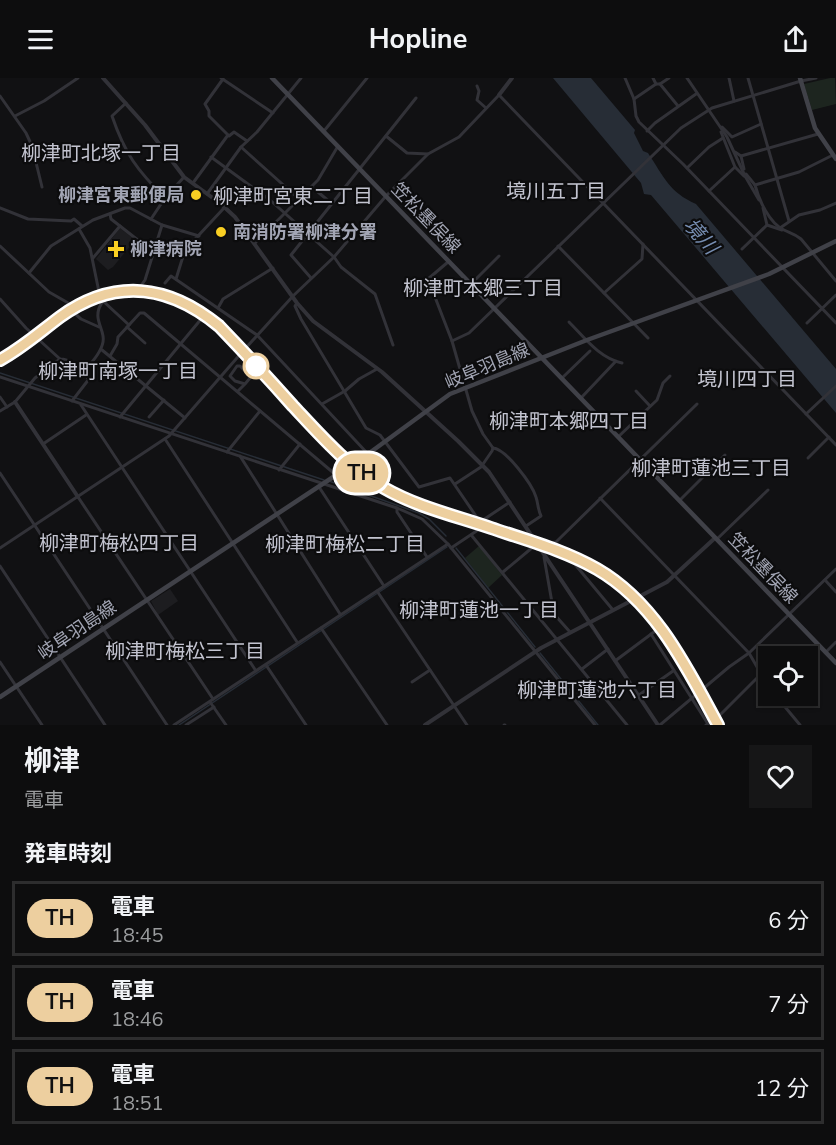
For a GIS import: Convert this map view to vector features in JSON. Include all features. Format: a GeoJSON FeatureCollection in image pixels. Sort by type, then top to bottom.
{"type":"FeatureCollection","features":[{"type":"Feature","properties":{"kind":"main road","name":"笠松墨俣線"},"geometry":{"type":"LineString","coordinates":[[272,78],[836,663]]}},
{"type":"Feature","properties":{"kind":"main road"},"geometry":{"type":"LineString","coordinates":[[801,79],[818,134],[834,157]]}},
{"type":"Feature","properties":{"kind":"main road","name":"岐阜羽島線"},"geometry":{"type":"LineString","coordinates":[[0,697],[368,454],[450,394],[590,339],[769,274],[836,242]]}},
{"type":"Feature","properties":{"kind":"street"},"geometry":{"type":"LineString","coordinates":[[15,116],[44,101],[78,78]]}},
{"type":"Feature","properties":{"kind":"street"},"geometry":{"type":"LineString","coordinates":[[103,78],[154,137],[184,177],[225,207],[255,243],[297,303],[321,328],[377,369],[482,464],[510,502],[659,725],[749,653],[836,568]]}},
{"type":"Feature","properties":{"kind":"street"},"geometry":{"type":"LineString","coordinates":[[207,194],[241,147],[273,113],[301,78]]}},
{"type":"Feature","properties":{"kind":"street"},"geometry":{"type":"LineString","coordinates":[[324,131],[367,78]]}},
{"type":"Feature","properties":{"kind":"street"},"geometry":{"type":"LineString","coordinates":[[0,548],[172,434],[257,335],[334,257],[386,196],[428,154],[459,137],[513,78]]}},
{"type":"Feature","properties":{"kind":"street"},"geometry":{"type":"LineString","coordinates":[[625,78],[634,99],[636,116],[647,131],[687,168],[836,323]]}},
{"type":"Feature","properties":{"kind":"street"},"geometry":{"type":"LineString","coordinates":[[652,78],[678,106]]}},
{"type":"Feature","properties":{"kind":"street"},"geometry":{"type":"LineString","coordinates":[[634,99],[669,78]]}},
{"type":"Feature","properties":{"kind":"street"},"geometry":{"type":"LineString","coordinates":[[687,78],[722,130],[744,174],[763,205],[782,229]]}},
{"type":"Feature","properties":{"kind":"street"},"geometry":{"type":"LineString","coordinates":[[729,78],[734,101]]}},
{"type":"Feature","properties":{"kind":"street"},"geometry":{"type":"LineString","coordinates":[[748,78],[789,221]]}},
{"type":"Feature","properties":{"kind":"street"},"geometry":{"type":"LineString","coordinates":[[452,341],[469,333],[681,128],[708,111],[734,101],[801,79],[816,78]]}},
{"type":"Feature","properties":{"kind":"street"},"geometry":{"type":"LineString","coordinates":[[228,135],[209,116],[205,104],[222,79],[273,113]]}},
{"type":"Feature","properties":{"kind":"street"},"geometry":{"type":"LineString","coordinates":[[477,86],[479,91],[477,100],[486,108]]}},
{"type":"Feature","properties":{"kind":"street"},"geometry":{"type":"LineString","coordinates":[[499,94],[836,445]]}},
{"type":"Feature","properties":{"kind":"street"},"geometry":{"type":"LineString","coordinates":[[647,131],[696,94]]}},
{"type":"Feature","properties":{"kind":"street"},"geometry":{"type":"LineString","coordinates":[[0,96],[15,116],[32,146],[42,187]]}},
{"type":"Feature","properties":{"kind":"street"},"geometry":{"type":"LineString","coordinates":[[311,278],[291,255],[416,98]]}},
{"type":"Feature","properties":{"kind":"street"},"geometry":{"type":"LineString","coordinates":[[126,103],[112,116],[122,143],[139,171],[165,198]]}},
{"type":"Feature","properties":{"kind":"street"},"geometry":{"type":"LineString","coordinates":[[718,124],[732,137],[761,124]]}},
{"type":"Feature","properties":{"kind":"street"},"geometry":{"type":"LineString","coordinates":[[722,130],[735,167],[755,185],[763,205],[767,225]]}},
{"type":"Feature","properties":{"kind":"street"},"geometry":{"type":"LineString","coordinates":[[192,184],[228,135],[234,132],[247,141]]}},
{"type":"Feature","properties":{"kind":"street"},"geometry":{"type":"LineString","coordinates":[[741,156],[818,134]]}},
{"type":"Feature","properties":{"kind":"street"},"geometry":{"type":"LineString","coordinates":[[386,136],[407,153],[428,154]]}},
{"type":"Feature","properties":{"kind":"street"},"geometry":{"type":"LineString","coordinates":[[687,168],[709,147],[723,138]]}},
{"type":"Feature","properties":{"kind":"street"},"geometry":{"type":"LineString","coordinates":[[255,243],[318,180],[338,146]]}},
{"type":"Feature","properties":{"kind":"street"},"geometry":{"type":"LineString","coordinates":[[241,147],[299,199]]}},
{"type":"Feature","properties":{"kind":"street"},"geometry":{"type":"LineString","coordinates":[[734,151],[741,156],[744,174]]}},
{"type":"Feature","properties":{"kind":"street"},"geometry":{"type":"LineString","coordinates":[[211,157],[286,213],[334,257],[341,267],[375,294],[393,345]]}},
{"type":"Feature","properties":{"kind":"street"},"geometry":{"type":"LineString","coordinates":[[755,185],[799,172],[834,157]]}},
{"type":"Feature","properties":{"kind":"street"},"geometry":{"type":"LineString","coordinates":[[709,191],[735,167]]}},
{"type":"Feature","properties":{"kind":"street"},"geometry":{"type":"LineString","coordinates":[[151,219],[165,198],[184,177]]}},
{"type":"Feature","properties":{"kind":"street"},"geometry":{"type":"LineString","coordinates":[[312,187],[331,204]]}},
{"type":"Feature","properties":{"kind":"street"},"geometry":{"type":"LineString","coordinates":[[782,229],[799,214],[835,204],[836,209]]}},
{"type":"Feature","properties":{"kind":"street"},"geometry":{"type":"LineString","coordinates":[[176,279],[186,250],[225,207]]}},
{"type":"Feature","properties":{"kind":"street"},"geometry":{"type":"LineString","coordinates":[[0,208],[28,219],[71,221],[74,219],[82,226]]}},
{"type":"Feature","properties":{"kind":"street"},"geometry":{"type":"LineString","coordinates":[[29,273],[51,246],[82,226],[125,208],[130,208],[162,225],[199,236]]}},
{"type":"Feature","properties":{"kind":"street"},"geometry":{"type":"LineString","coordinates":[[110,214],[111,219],[147,249],[154,251]]}},
{"type":"Feature","properties":{"kind":"street"},"geometry":{"type":"LineString","coordinates":[[0,246],[49,292],[70,304],[99,292],[124,287],[140,287],[145,280],[162,225]]}},
{"type":"Feature","properties":{"kind":"street"},"geometry":{"type":"LineString","coordinates":[[742,249],[767,225]]}},
{"type":"Feature","properties":{"kind":"street"},"geometry":{"type":"LineString","coordinates":[[767,225],[794,233],[814,253],[836,281]]}},
{"type":"Feature","properties":{"kind":"street"},"geometry":{"type":"LineString","coordinates":[[93,258],[120,226]]}},
{"type":"Feature","properties":{"kind":"street"},"geometry":{"type":"LineString","coordinates":[[79,229],[90,248],[103,301],[145,343]]}},
{"type":"Feature","properties":{"kind":"street"},"geometry":{"type":"LineString","coordinates":[[604,293],[642,259],[643,244]]}},
{"type":"Feature","properties":{"kind":"street"},"geometry":{"type":"LineString","coordinates":[[558,246],[648,338]]}},
{"type":"Feature","properties":{"kind":"street"},"geometry":{"type":"LineString","coordinates":[[471,284],[499,256]]}},
{"type":"Feature","properties":{"kind":"street"},"geometry":{"type":"LineString","coordinates":[[448,261],[428,279],[452,341],[477,423],[493,447],[500,449],[509,458],[536,496],[541,516],[526,526]]}},
{"type":"Feature","properties":{"kind":"street"},"geometry":{"type":"LineString","coordinates":[[218,308],[223,299],[273,268]]}},
{"type":"Feature","properties":{"kind":"street"},"geometry":{"type":"LineString","coordinates":[[165,283],[171,276],[257,335],[368,454]]}},
{"type":"Feature","properties":{"kind":"street"},"geometry":{"type":"LineString","coordinates":[[807,323],[836,295]]}},
{"type":"Feature","properties":{"kind":"street"},"geometry":{"type":"LineString","coordinates":[[0,300],[60,359]]}},
{"type":"Feature","properties":{"kind":"street"},"geometry":{"type":"LineString","coordinates":[[83,374],[102,350],[104,339],[99,327],[98,309],[103,301]]}},
{"type":"Feature","properties":{"kind":"street"},"geometry":{"type":"LineString","coordinates":[[297,303],[295,306],[301,320],[366,428],[380,435],[419,487],[450,478],[478,519],[483,520],[510,502]]}},
{"type":"Feature","properties":{"kind":"street"},"geometry":{"type":"LineString","coordinates":[[73,312],[91,325],[99,327]]}},
{"type":"Feature","properties":{"kind":"street"},"geometry":{"type":"LineString","coordinates":[[110,356],[118,337],[140,313],[144,313],[336,475]]}},
{"type":"Feature","properties":{"kind":"street"},"geometry":{"type":"LineString","coordinates":[[120,417],[202,318]]}},
{"type":"Feature","properties":{"kind":"street"},"geometry":{"type":"LineString","coordinates":[[569,322],[590,339],[598,351],[622,363]]}},
{"type":"Feature","properties":{"kind":"street"},"geometry":{"type":"LineString","coordinates":[[102,350],[185,418]]}},
{"type":"Feature","properties":{"kind":"street"},"geometry":{"type":"LineString","coordinates":[[562,378],[590,351]]}},
{"type":"Feature","properties":{"kind":"street"},"geometry":{"type":"LineString","coordinates":[[0,411],[15,402],[35,378],[60,359],[65,358],[89,379],[72,401]]}},
{"type":"Feature","properties":{"kind":"street"},"geometry":{"type":"LineString","coordinates":[[581,398],[616,362]]}},
{"type":"Feature","properties":{"kind":"street"},"geometry":{"type":"LineString","coordinates":[[238,391],[245,384],[250,378],[250,376],[240,366],[237,366],[230,376],[235,381],[245,384]]}},
{"type":"Feature","properties":{"kind":"street"},"geometry":{"type":"LineString","coordinates":[[322,404],[377,369]]}},
{"type":"Feature","properties":{"kind":"street"},"geometry":{"type":"LineString","coordinates":[[618,437],[657,400],[663,383],[670,376]]}},
{"type":"Feature","properties":{"kind":"street"},"geometry":{"type":"LineString","coordinates":[[0,377],[321,485],[397,508],[422,519],[449,546],[595,725]]}},
{"type":"Feature","properties":{"kind":"street"},"geometry":{"type":"LineString","coordinates":[[806,414],[836,386]]}},
{"type":"Feature","properties":{"kind":"street"},"geometry":{"type":"LineString","coordinates":[[636,391],[650,406]]}},
{"type":"Feature","properties":{"kind":"street"},"geometry":{"type":"LineString","coordinates":[[0,396],[7,407]]}},
{"type":"Feature","properties":{"kind":"street"},"geometry":{"type":"LineString","coordinates":[[149,417],[164,400]]}},
{"type":"Feature","properties":{"kind":"street"},"geometry":{"type":"LineString","coordinates":[[15,402],[147,600],[226,725]]}},
{"type":"Feature","properties":{"kind":"street"},"geometry":{"type":"LineString","coordinates":[[554,543],[697,404]]}},
{"type":"Feature","properties":{"kind":"street"},"geometry":{"type":"LineString","coordinates":[[81,405],[256,671]]}},
{"type":"Feature","properties":{"kind":"street"},"geometry":{"type":"LineString","coordinates":[[227,452],[260,411]]}},
{"type":"Feature","properties":{"kind":"street"},"geometry":{"type":"LineString","coordinates":[[43,444],[86,415]]}},
{"type":"Feature","properties":{"kind":"street"},"geometry":{"type":"LineString","coordinates":[[808,458],[829,437]]}},
{"type":"Feature","properties":{"kind":"street"},"geometry":{"type":"LineString","coordinates":[[165,439],[297,642]]}},
{"type":"Feature","properties":{"kind":"street"},"geometry":{"type":"LineString","coordinates":[[279,470],[300,444]]}},
{"type":"Feature","properties":{"kind":"street"},"geometry":{"type":"LineString","coordinates":[[455,484],[481,467],[493,447]]}},
{"type":"Feature","properties":{"kind":"street"},"geometry":{"type":"LineString","coordinates":[[679,500],[725,455]]}},
{"type":"Feature","properties":{"kind":"street"},"geometry":{"type":"LineString","coordinates":[[240,456],[340,614]]}},
{"type":"Feature","properties":{"kind":"street"},"geometry":{"type":"LineString","coordinates":[[0,473],[167,725]]}},
{"type":"Feature","properties":{"kind":"street"},"geometry":{"type":"LineString","coordinates":[[321,485],[384,586]]}},
{"type":"Feature","properties":{"kind":"street"},"geometry":{"type":"LineString","coordinates":[[425,725],[535,652],[675,576],[768,490]]}},
{"type":"Feature","properties":{"kind":"street"},"geometry":{"type":"LineString","coordinates":[[600,498],[749,653],[758,669]]}},
{"type":"Feature","properties":{"kind":"street"},"geometry":{"type":"LineString","coordinates":[[397,508],[397,512],[427,557]]}},
{"type":"Feature","properties":{"kind":"street"},"geometry":{"type":"LineString","coordinates":[[174,725],[427,557],[472,536],[481,528],[573,562],[613,610]]}},
{"type":"Feature","properties":{"kind":"street"},"geometry":{"type":"LineString","coordinates":[[472,536],[627,725]]}},
{"type":"Feature","properties":{"kind":"street"},"geometry":{"type":"LineString","coordinates":[[534,539],[554,543],[597,565],[639,597],[673,638],[718,717],[758,677]]}},
{"type":"Feature","properties":{"kind":"street"},"geometry":{"type":"LineString","coordinates":[[503,572],[533,547]]}},
{"type":"Feature","properties":{"kind":"street"},"geometry":{"type":"LineString","coordinates":[[542,551],[554,614],[570,632]]}},
{"type":"Feature","properties":{"kind":"street"},"geometry":{"type":"LineString","coordinates":[[0,566],[105,725]]}},
{"type":"Feature","properties":{"kind":"street"},"geometry":{"type":"LineString","coordinates":[[825,580],[836,592]]}},
{"type":"Feature","properties":{"kind":"street"},"geometry":{"type":"LineString","coordinates":[[377,591],[467,725]]}},
{"type":"Feature","properties":{"kind":"street"},"geometry":{"type":"LineString","coordinates":[[615,661],[658,629],[633,600]]}},
{"type":"Feature","properties":{"kind":"street"},"geometry":{"type":"LineString","coordinates":[[321,628],[387,725]]}},
{"type":"Feature","properties":{"kind":"street"},"geometry":{"type":"LineString","coordinates":[[651,634],[708,724],[706,725]]}},
{"type":"Feature","properties":{"kind":"street"},"geometry":{"type":"LineString","coordinates":[[826,652],[836,642]]}},
{"type":"Feature","properties":{"kind":"street"},"geometry":{"type":"LineString","coordinates":[[582,669],[608,649]]}},
{"type":"Feature","properties":{"kind":"street"},"geometry":{"type":"LineString","coordinates":[[0,662],[42,725]]}},
{"type":"Feature","properties":{"kind":"street"},"geometry":{"type":"LineString","coordinates":[[266,665],[306,725]]}},
{"type":"Feature","properties":{"kind":"street"},"geometry":{"type":"LineString","coordinates":[[412,682],[430,669]]}},
{"type":"Feature","properties":{"kind":"street"},"geometry":{"type":"LineString","coordinates":[[639,695],[674,671]]}},
{"type":"Feature","properties":{"kind":"street"},"geometry":{"type":"LineString","coordinates":[[784,706],[800,725]]}},
{"type":"Feature","properties":{"kind":"street"},"geometry":{"type":"LineString","coordinates":[[186,725],[214,707]]}},
{"type":"Feature","properties":{"kind":"shaded area"},"geometry":{"type":"Polygon","coordinates":[[[835,78],[836,104],[812,110],[804,84],[835,78]]]}},
{"type":"Feature","properties":{"kind":"shaded area","name":"柳津病院"},"geometry":{"type":"Polygon","coordinates":[[[120,228],[135,240],[108,270],[96,259],[120,228]]]}},
{"type":"Feature","properties":{"kind":"shaded area"},"geometry":{"type":"Polygon","coordinates":[[[479,546],[502,575],[488,588],[465,558],[479,546]]]}},
{"type":"Feature","properties":{"kind":"shaded area"},"geometry":{"type":"Polygon","coordinates":[[[170,589],[178,601],[158,615],[151,601],[170,589]]]}},
{"type":"Feature","properties":{"kind":"water","name":"境川"},"geometry":{"type":"Polygon","coordinates":[[[553,78],[591,78],[635,130],[634,133],[643,151],[648,153],[673,189],[696,204],[836,369],[836,413],[651,195],[644,194],[641,183],[553,78]]]}},
{"type":"Feature","properties":{"kind":"waterway"},"geometry":{"type":"LineString","coordinates":[[0,373],[324,480]]}},
{"type":"Feature","properties":{"kind":"waterway"},"geometry":{"type":"LineString","coordinates":[[329,481],[419,513],[429,519],[446,536]]}},
{"type":"Feature","properties":{"kind":"waterway"},"geometry":{"type":"LineString","coordinates":[[179,725],[447,547]]}},
{"type":"Feature","properties":{"kind":"waterway"},"geometry":{"type":"LineString","coordinates":[[456,548],[535,647]]}},
{"type":"Feature","properties":{"kind":"waterway"},"geometry":{"type":"LineString","coordinates":[[540,653],[598,725]]}},
{"type":"Feature","properties":{"kind":"railway"},"geometry":{"type":"LineString","coordinates":[[0,360],[80,304],[101,296],[141,291],[161,294],[181,301],[219,326],[325,440],[371,480],[423,506],[571,556],[618,583],[653,618],[668,638],[718,725]]}},
{"type":"Feature","properties":{"kind":"train","name":"TH"},"geometry":{"type":"LineString","coordinates":[[0,360],[25,345],[78,305],[100,295],[115,291],[135,290],[153,292],[188,304],[219,326],[336,451],[367,477],[412,501],[565,553],[597,569],[630,593],[665,633],[718,725]]}},
{"type":"Feature","properties":{"kind":"place","name":"柳津宮東郵便局"},"geometry":{"type":"Point","coordinates":[196,195]}},
{"type":"Feature","properties":{"kind":"place","name":"南消防署柳津分署"},"geometry":{"type":"Point","coordinates":[221,232]}},
{"type":"Feature","properties":{"kind":"place","name":"柳津病院"},"geometry":{"type":"Point","coordinates":[116,249]}},
{"type":"Feature","properties":{"kind":"district","name":"柳津町北塚一丁目"},"geometry":{"type":"Point","coordinates":[101,153]}},
{"type":"Feature","properties":{"kind":"district","name":"境川五丁目"},"geometry":{"type":"Point","coordinates":[556,191]}},
{"type":"Feature","properties":{"kind":"district","name":"柳津町宮東二丁目"},"geometry":{"type":"Point","coordinates":[293,196]}},
{"type":"Feature","properties":{"kind":"district","name":"柳津町本郷三丁目"},"geometry":{"type":"Point","coordinates":[483,288]}},
{"type":"Feature","properties":{"kind":"district","name":"柳津町南塚一丁目"},"geometry":{"type":"Point","coordinates":[118,371]}},
{"type":"Feature","properties":{"kind":"district","name":"境川四丁目"},"geometry":{"type":"Point","coordinates":[747,379]}},
{"type":"Feature","properties":{"kind":"district","name":"柳津町本郷四丁目"},"geometry":{"type":"Point","coordinates":[569,421]}},
{"type":"Feature","properties":{"kind":"district","name":"柳津町蓮池三丁目"},"geometry":{"type":"Point","coordinates":[711,468]}},
{"type":"Feature","properties":{"kind":"district","name":"柳津町梅松四丁目"},"geometry":{"type":"Point","coordinates":[119,543]}},
{"type":"Feature","properties":{"kind":"district","name":"柳津町梅松二丁目"},"geometry":{"type":"Point","coordinates":[345,544]}},
{"type":"Feature","properties":{"kind":"district","name":"柳津町蓮池一丁目"},"geometry":{"type":"Point","coordinates":[479,610]}},
{"type":"Feature","properties":{"kind":"district","name":"柳津町梅松三丁目"},"geometry":{"type":"Point","coordinates":[185,651]}},
{"type":"Feature","properties":{"kind":"district","name":"柳津町蓮池六丁目"},"geometry":{"type":"Point","coordinates":[597,690]}}]}
